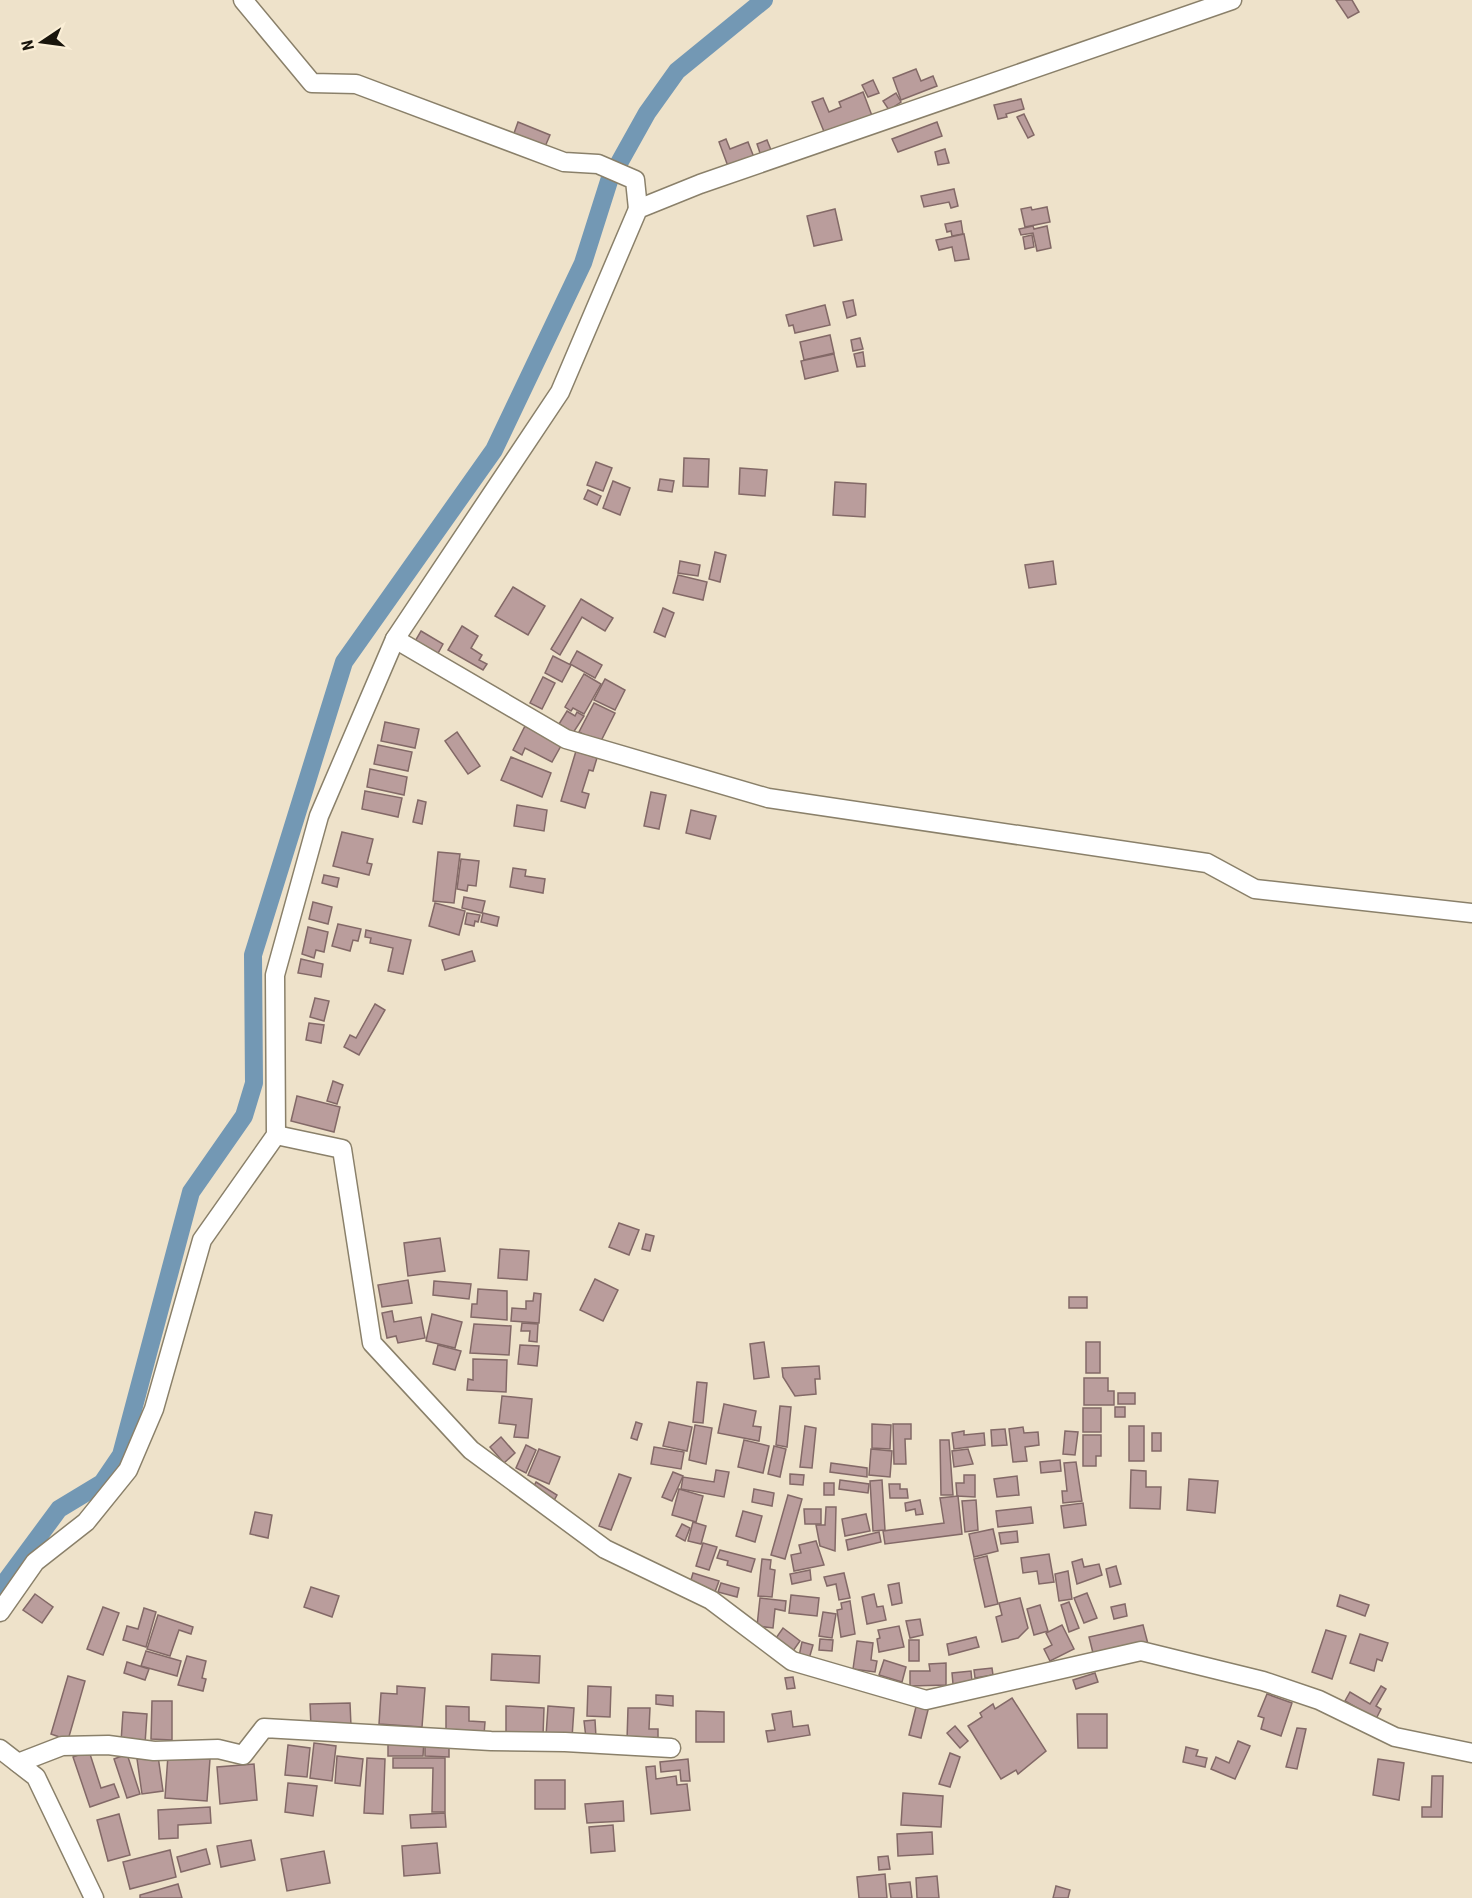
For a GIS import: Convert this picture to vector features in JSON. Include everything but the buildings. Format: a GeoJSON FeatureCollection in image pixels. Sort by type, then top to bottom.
{"type":"FeatureCollection","features":[{"type":"Feature","properties":{"kind":"street"},"geometry":{"type":"LineString","coordinates":[[0,1612],[35,1562],[86,1522],[128,1470],[154,1409],[202,1240],[276,1135],[275,975],[319,816],[395,639],[560,392],[639,208],[635,180],[598,164],[564,162],[356,84],[312,83],[243,0]]}},
{"type":"Feature","properties":{"kind":"street"},"geometry":{"type":"LineString","coordinates":[[639,208],[700,184],[1232,0]]}},
{"type":"Feature","properties":{"kind":"street"},"geometry":{"type":"LineString","coordinates":[[395,639],[566,739],[768,798],[1207,863],[1254,889],[1472,913]]}},
{"type":"Feature","properties":{"kind":"street"},"geometry":{"type":"LineString","coordinates":[[276,1135],[342,1149],[372,1343],[471,1450],[605,1549],[711,1600],[792,1661],[926,1700],[1141,1651],[1263,1681],[1319,1700],[1395,1737],[1472,1754]]}},
{"type":"Feature","properties":{"kind":"street"},"geometry":{"type":"LineString","coordinates":[[18,1763],[63,1746],[108,1745],[154,1751],[218,1749],[243,1755],[264,1728],[491,1742],[565,1742],[671,1748]]}},
{"type":"Feature","properties":{"kind":"street"},"geometry":{"type":"LineString","coordinates":[[0,1749],[36,1777],[94,1898]]}},
{"type":"Feature","properties":{"kind":"waterway"},"geometry":{"type":"LineString","coordinates":[[0,1589],[59,1509],[102,1483],[121,1455],[191,1192],[244,1116],[254,1083],[253,955],[344,662],[494,450],[583,263],[609,181],[647,113],[677,71],[764,0]]}}]}
